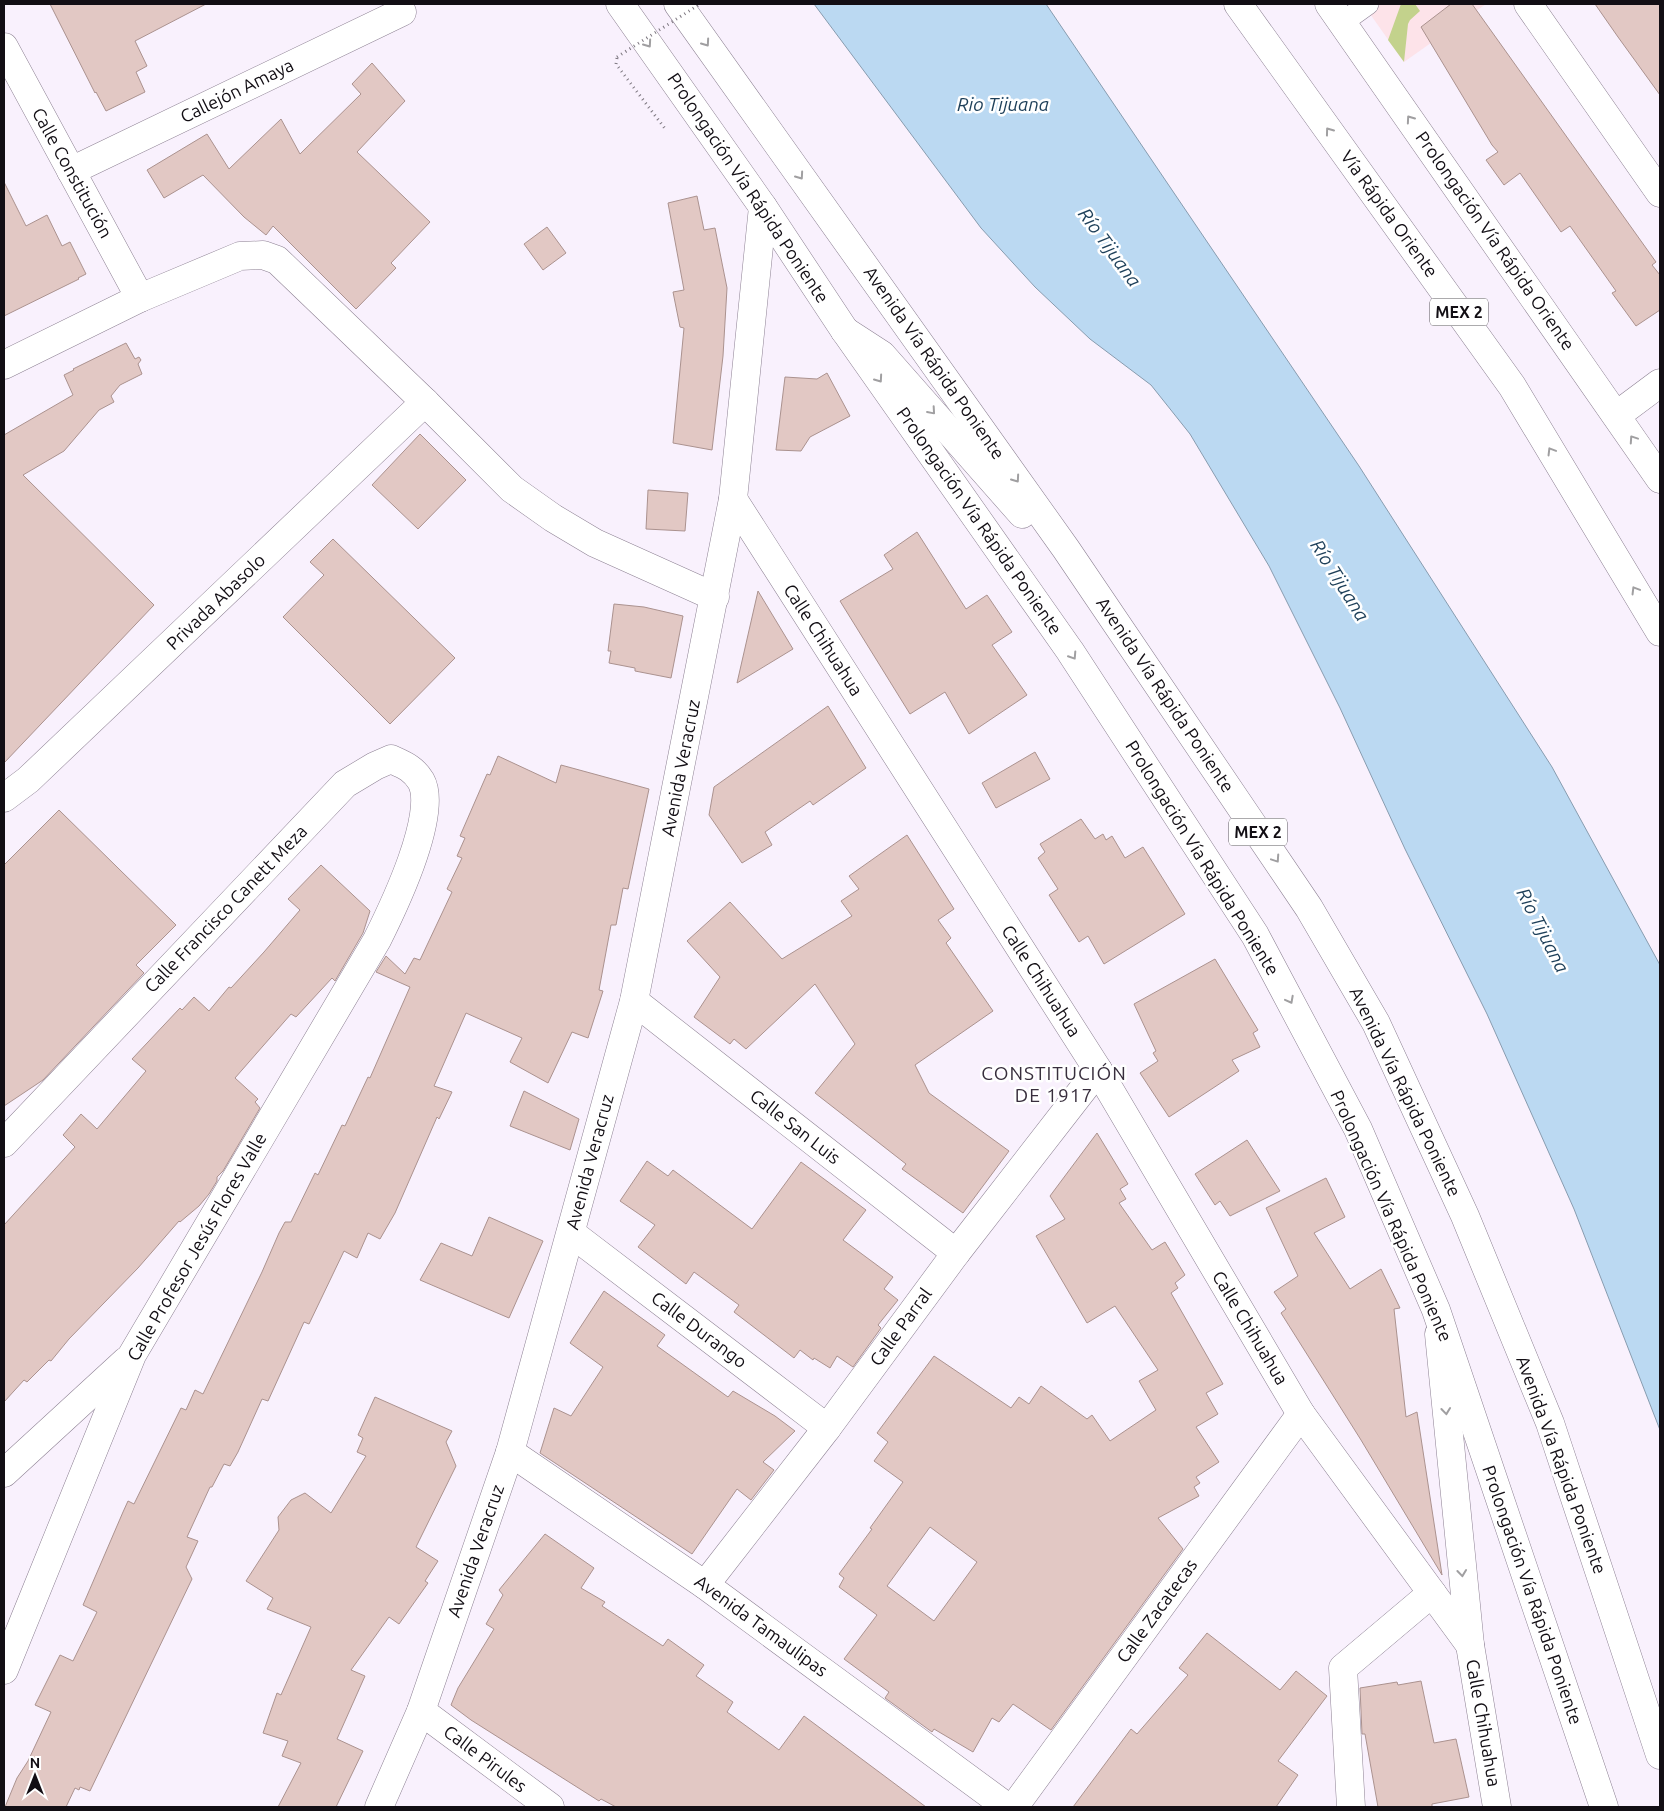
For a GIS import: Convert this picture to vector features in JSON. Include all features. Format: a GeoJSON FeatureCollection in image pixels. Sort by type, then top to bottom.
{"type":"FeatureCollection","features":[{"type":"Feature","properties":{"kind":"main road","name":"Prolongación Vía Rápida Poniente"},"geometry":{"type":"LineString","coordinates":[[620,4],[763,207],[845,331],[1070,651],[1256,935],[1358,1129],[1436,1310],[1604,1807]]}},
{"type":"Feature","properties":{"kind":"main road","name":"Avenida Vía Rápida Poniente"},"geometry":{"type":"LineString","coordinates":[[678,4],[1066,549],[1309,908],[1376,1023],[1465,1216],[1550,1423],[1660,1755]]}},
{"type":"Feature","properties":{"kind":"main road","name":"Vía Rápida Oriente"},"geometry":{"type":"LineString","coordinates":[[1238,4],[1512,386],[1660,632]]}},
{"type":"Feature","properties":{"kind":"main road"},"geometry":{"type":"LineString","coordinates":[[1528,4],[1660,193]]}},
{"type":"Feature","properties":{"kind":"main road","name":"Callejón Amaya"},"geometry":{"type":"LineString","coordinates":[[71,171],[402,12]]}},
{"type":"Feature","properties":{"kind":"main road","name":"Prolongación Vía Rápida Oriente"},"geometry":{"type":"LineString","coordinates":[[1336,13],[1617,415],[1660,480]]}},
{"type":"Feature","properties":{"kind":"main road","name":"Calle Constitución"},"geometry":{"type":"LineString","coordinates":[[4,47],[140,298]]}},
{"type":"Feature","properties":{"kind":"main road"},"geometry":{"type":"LineString","coordinates":[[733,499],[763,207]]}},
{"type":"Feature","properties":{"kind":"main road"},"geometry":{"type":"LineString","coordinates":[[4,365],[140,298],[240,256],[263,254],[277,260],[425,402],[512,489],[553,518],[595,542],[715,597]]}},
{"type":"Feature","properties":{"kind":"main road"},"geometry":{"type":"LineString","coordinates":[[845,331],[882,354],[1041,535],[1066,549]]}},
{"type":"Feature","properties":{"kind":"main road"},"geometry":{"type":"LineString","coordinates":[[1617,415],[1660,383]]}},
{"type":"Feature","properties":{"kind":"main road","name":"Privada Abasolo"},"geometry":{"type":"LineString","coordinates":[[4,798],[28,780],[425,402]]}},
{"type":"Feature","properties":{"kind":"main road","name":"Avenida Veracruz"},"geometry":{"type":"LineString","coordinates":[[379,1807],[420,1711],[510,1452],[634,1001],[733,499]]}},
{"type":"Feature","properties":{"kind":"main road","name":"Calle Chihuahua"},"geometry":{"type":"LineString","coordinates":[[733,499],[1098,1070],[1301,1414],[1470,1645],[1497,1807]]}},
{"type":"Feature","properties":{"kind":"main road","name":"Calle Francisco Canett Meza"},"geometry":{"type":"LineString","coordinates":[[4,1143],[345,784],[391,759],[409,766],[422,782],[427,802],[418,839]]}},
{"type":"Feature","properties":{"kind":"main road","name":"Calle Profesor Jesús Flores Valle"},"geometry":{"type":"LineString","coordinates":[[4,1670],[132,1354],[377,940],[399,895],[418,839]]}},
{"type":"Feature","properties":{"kind":"main road","name":"Calle San Luis"},"geometry":{"type":"LineString","coordinates":[[634,1001],[956,1253]]}},
{"type":"Feature","properties":{"kind":"main road","name":"Calle Parral"},"geometry":{"type":"LineString","coordinates":[[705,1585],[827,1428],[956,1253],[1098,1070]]}},
{"type":"Feature","properties":{"kind":"main road","name":"Calle Durango"},"geometry":{"type":"LineString","coordinates":[[571,1233],[827,1428]]}},
{"type":"Feature","properties":{"kind":"main road"},"geometry":{"type":"LineString","coordinates":[[1436,1310],[1470,1645]]}},
{"type":"Feature","properties":{"kind":"main road"},"geometry":{"type":"LineString","coordinates":[[4,1473],[132,1354]]}},
{"type":"Feature","properties":{"kind":"main road","name":"Calle Zacatecas"},"geometry":{"type":"LineString","coordinates":[[1014,1807],[1301,1414]]}},
{"type":"Feature","properties":{"kind":"main road","name":"Avenida Tamaulipas"},"geometry":{"type":"LineString","coordinates":[[510,1452],[705,1585],[1006,1807]]}},
{"type":"Feature","properties":{"kind":"main road"},"geometry":{"type":"LineString","coordinates":[[1351,1807],[1343,1668],[1432,1594]]}},
{"type":"Feature","properties":{"kind":"main road","name":"Calle Pirules"},"geometry":{"type":"LineString","coordinates":[[420,1711],[550,1807]]}},
{"type":"Feature","properties":{"kind":"lane"},"geometry":{"type":"LineString","coordinates":[[1336,13],[1368,4]]}},
{"type":"Feature","properties":{"kind":"path"},"geometry":{"type":"LineString","coordinates":[[618,57],[700,4]]}},
{"type":"Feature","properties":{"kind":"shaded area"},"geometry":{"type":"Polygon","coordinates":[[[1363,4],[1486,4],[1404,62],[1363,4]]]}},
{"type":"Feature","properties":{"kind":"green space"},"geometry":{"type":"Polygon","coordinates":[[[1401,4],[1415,4],[1420,11],[1408,24],[1404,62],[1388,40],[1401,4]]]}},
{"type":"Feature","properties":{"kind":"water","name":"Rio Tijuana"},"geometry":{"type":"Polygon","coordinates":[[[814,4],[1046,4],[1359,466],[1552,767],[1660,965],[1660,1430],[1574,1209],[1487,1014],[1405,849],[1340,708],[1269,566],[1190,434],[1151,385],[1090,339],[1035,287],[981,228],[814,4]]]}},
{"type":"Feature","properties":{"kind":"building"},"geometry":{"type":"Polygon","coordinates":[[[50,4],[206,4],[135,41],[147,66],[136,72],[145,92],[106,111],[50,4]]]}},
{"type":"Feature","properties":{"kind":"building"},"geometry":{"type":"Polygon","coordinates":[[[1451,4],[1472,4],[1656,262],[1652,265],[1660,275],[1660,310],[1636,326],[1612,293],[1616,291],[1570,226],[1561,232],[1520,173],[1504,185],[1486,160],[1498,152],[1421,27],[1451,4]]]}},
{"type":"Feature","properties":{"kind":"building"},"geometry":{"type":"Polygon","coordinates":[[[1595,4],[1660,4],[1660,95],[1618,37],[1595,4]]]}},
{"type":"Feature","properties":{"kind":"building"},"geometry":{"type":"Polygon","coordinates":[[[372,63],[405,101],[357,152],[430,222],[391,263],[396,268],[356,309],[273,226],[266,235],[244,217],[203,175],[164,198],[147,170],[207,134],[229,169],[281,119],[300,154],[361,94],[352,84],[372,63]]]}},
{"type":"Feature","properties":{"kind":"building"},"geometry":{"type":"Polygon","coordinates":[[[4,182],[26,226],[47,215],[62,246],[70,242],[86,274],[4,316],[4,182]]]}},
{"type":"Feature","properties":{"kind":"building"},"geometry":{"type":"Polygon","coordinates":[[[697,196],[704,230],[715,228],[727,288],[723,356],[712,450],[673,443],[684,328],[680,327],[673,292],[684,290],[668,203],[697,196]]]}},
{"type":"Feature","properties":{"kind":"building"},"geometry":{"type":"Polygon","coordinates":[[[547,227],[566,253],[543,270],[524,244],[547,227]]]}},
{"type":"Feature","properties":{"kind":"building"},"geometry":{"type":"Polygon","coordinates":[[[126,343],[135,359],[139,357],[141,360],[138,364],[142,374],[120,385],[111,396],[114,402],[99,410],[64,451],[23,475],[154,605],[4,763],[4,435],[73,395],[64,375],[126,343]]]}},
{"type":"Feature","properties":{"kind":"building"},"geometry":{"type":"Polygon","coordinates":[[[827,373],[850,416],[810,437],[801,451],[776,450],[785,377],[817,379],[827,373]]]}},
{"type":"Feature","properties":{"kind":"building"},"geometry":{"type":"Polygon","coordinates":[[[420,434],[466,480],[418,529],[372,485],[420,434]]]}},
{"type":"Feature","properties":{"kind":"building"},"geometry":{"type":"Polygon","coordinates":[[[648,490],[688,493],[685,531],[646,529],[648,490]]]}},
{"type":"Feature","properties":{"kind":"building"},"geometry":{"type":"Polygon","coordinates":[[[917,532],[966,609],[987,595],[1012,632],[992,645],[1027,695],[969,734],[945,692],[910,714],[840,601],[893,569],[884,555],[917,532]]]}},
{"type":"Feature","properties":{"kind":"building"},"geometry":{"type":"Polygon","coordinates":[[[333,539],[455,658],[390,724],[283,617],[324,575],[310,562],[333,539]]]}},
{"type":"Feature","properties":{"kind":"building"},"geometry":{"type":"Polygon","coordinates":[[[758,591],[793,649],[737,683],[758,591]]]}},
{"type":"Feature","properties":{"kind":"building"},"geometry":{"type":"Polygon","coordinates":[[[614,604],[644,607],[683,616],[671,678],[635,671],[635,668],[609,663],[611,651],[608,651],[614,604]]]}},
{"type":"Feature","properties":{"kind":"building"},"geometry":{"type":"Polygon","coordinates":[[[828,706],[866,768],[813,805],[810,801],[765,832],[772,845],[742,863],[709,815],[714,787],[828,706]]]}},
{"type":"Feature","properties":{"kind":"building"},"geometry":{"type":"Polygon","coordinates":[[[1035,752],[1050,779],[996,808],[982,783],[1035,752]]]}},
{"type":"Feature","properties":{"kind":"building"},"geometry":{"type":"Polygon","coordinates":[[[498,756],[556,783],[561,765],[649,789],[628,889],[623,888],[616,925],[611,925],[599,990],[603,991],[588,1038],[572,1032],[548,1083],[510,1062],[522,1038],[466,1013],[434,1086],[452,1092],[439,1119],[437,1117],[395,1213],[380,1239],[368,1233],[357,1258],[344,1251],[309,1324],[304,1322],[268,1401],[262,1399],[230,1466],[224,1464],[212,1487],[210,1487],[187,1537],[198,1541],[186,1567],[192,1579],[90,1791],[80,1787],[79,1790],[75,1788],[66,1807],[5,1807],[17,1778],[28,1761],[51,1712],[35,1705],[60,1655],[73,1661],[97,1612],[83,1605],[128,1501],[134,1504],[181,1408],[186,1410],[195,1390],[203,1394],[279,1233],[285,1222],[291,1222],[315,1173],[318,1175],[342,1125],[345,1126],[368,1077],[370,1078],[410,987],[376,972],[386,956],[405,974],[414,958],[420,960],[452,892],[447,889],[462,858],[457,856],[465,838],[460,836],[487,774],[490,775],[498,756]]]}},
{"type":"Feature","properties":{"kind":"building"},"geometry":{"type":"Polygon","coordinates":[[[59,810],[176,925],[136,965],[144,973],[43,1080],[4,1106],[4,865],[59,810]]]}},
{"type":"Feature","properties":{"kind":"building"},"geometry":{"type":"Polygon","coordinates":[[[1081,819],[1095,839],[1103,834],[1106,840],[1112,836],[1125,858],[1143,847],[1185,914],[1104,964],[1088,936],[1079,942],[1049,895],[1058,889],[1038,858],[1045,852],[1040,844],[1081,819]]]}},
{"type":"Feature","properties":{"kind":"building"},"geometry":{"type":"Polygon","coordinates":[[[907,835],[954,909],[938,920],[951,938],[946,943],[993,1011],[915,1065],[929,1093],[1009,1151],[963,1213],[902,1169],[906,1164],[815,1093],[855,1044],[815,984],[746,1049],[734,1039],[730,1044],[694,1017],[720,977],[687,941],[730,902],[782,959],[852,916],[841,901],[859,889],[849,876],[907,835]]]}},
{"type":"Feature","properties":{"kind":"building"},"geometry":{"type":"Polygon","coordinates":[[[321,865],[370,911],[363,933],[335,981],[332,978],[296,1017],[291,1014],[235,1078],[258,1099],[255,1102],[260,1108],[223,1171],[217,1177],[217,1181],[209,1194],[199,1206],[179,1221],[138,1268],[69,1339],[51,1361],[49,1360],[27,1382],[24,1380],[4,1402],[4,1225],[75,1147],[63,1135],[81,1114],[97,1129],[146,1071],[132,1059],[180,1008],[182,1010],[194,997],[209,1011],[300,910],[288,899],[321,865]]]}},
{"type":"Feature","properties":{"kind":"building"},"geometry":{"type":"Polygon","coordinates":[[[1215,959],[1258,1030],[1253,1033],[1260,1047],[1232,1060],[1239,1071],[1169,1117],[1140,1073],[1158,1061],[1153,1053],[1156,1051],[1134,1004],[1215,959]]]}},
{"type":"Feature","properties":{"kind":"building"},"geometry":{"type":"Polygon","coordinates":[[[524,1091],[579,1119],[570,1150],[510,1126],[524,1091]]]}},
{"type":"Feature","properties":{"kind":"building"},"geometry":{"type":"Polygon","coordinates":[[[1097,1133],[1128,1184],[1120,1189],[1126,1199],[1119,1203],[1152,1250],[1165,1242],[1185,1275],[1175,1283],[1178,1288],[1171,1293],[1223,1384],[1206,1393],[1218,1414],[1196,1427],[1219,1462],[1196,1477],[1200,1483],[1194,1487],[1199,1496],[1158,1518],[1183,1549],[1051,1730],[1013,1704],[999,1722],[992,1718],[973,1752],[934,1729],[932,1732],[885,1698],[889,1692],[844,1659],[877,1615],[839,1587],[844,1578],[839,1574],[903,1482],[874,1461],[888,1442],[877,1433],[934,1356],[1011,1408],[1019,1397],[1029,1404],[1041,1386],[1087,1419],[1092,1415],[1110,1441],[1156,1410],[1139,1381],[1158,1370],[1115,1306],[1087,1323],[1036,1236],[1065,1219],[1050,1196],[1097,1133]],[[930,1527],[887,1586],[934,1621],[977,1562],[930,1527]]]}},
{"type":"Feature","properties":{"kind":"building"},"geometry":{"type":"Polygon","coordinates":[[[1247,1140],[1280,1191],[1230,1216],[1220,1201],[1215,1205],[1195,1174],[1247,1140]]]}},
{"type":"Feature","properties":{"kind":"building"},"geometry":{"type":"Polygon","coordinates":[[[647,1161],[668,1176],[673,1170],[752,1229],[801,1162],[866,1210],[843,1240],[893,1277],[884,1289],[898,1300],[878,1325],[881,1328],[853,1367],[837,1356],[830,1368],[814,1358],[813,1360],[800,1350],[794,1358],[734,1312],[739,1305],[694,1272],[686,1284],[638,1247],[655,1225],[620,1201],[647,1161]]]}},
{"type":"Feature","properties":{"kind":"building"},"geometry":{"type":"Polygon","coordinates":[[[1326,1178],[1345,1217],[1314,1233],[1350,1289],[1381,1269],[1400,1308],[1394,1309],[1406,1417],[1417,1412],[1442,1575],[1361,1440],[1281,1313],[1286,1309],[1274,1292],[1298,1276],[1266,1208],[1326,1178]]]}},
{"type":"Feature","properties":{"kind":"building"},"geometry":{"type":"Polygon","coordinates":[[[489,1217],[543,1241],[509,1318],[420,1280],[441,1243],[472,1256],[489,1217]]]}},
{"type":"Feature","properties":{"kind":"building"},"geometry":{"type":"Polygon","coordinates":[[[604,1291],[665,1335],[657,1346],[728,1397],[733,1391],[775,1416],[795,1431],[763,1462],[774,1470],[751,1500],[737,1489],[692,1554],[540,1453],[554,1408],[571,1416],[603,1367],[570,1343],[604,1291]]]}},
{"type":"Feature","properties":{"kind":"building"},"geometry":{"type":"Polygon","coordinates":[[[375,1397],[452,1431],[446,1442],[456,1466],[416,1547],[438,1561],[425,1581],[428,1583],[399,1624],[389,1617],[351,1670],[365,1676],[337,1739],[363,1751],[336,1807],[278,1807],[301,1763],[282,1756],[288,1741],[263,1733],[277,1693],[281,1695],[311,1627],[267,1609],[273,1598],[246,1581],[279,1530],[278,1517],[291,1500],[305,1493],[331,1513],[366,1456],[357,1452],[363,1438],[358,1435],[375,1397]]]}},
{"type":"Feature","properties":{"kind":"building"},"geometry":{"type":"Polygon","coordinates":[[[545,1534],[594,1568],[581,1588],[605,1602],[602,1606],[663,1646],[668,1639],[704,1665],[696,1676],[733,1702],[727,1712],[779,1750],[804,1716],[926,1807],[616,1807],[601,1799],[599,1801],[471,1720],[451,1705],[458,1688],[494,1629],[486,1624],[503,1595],[499,1590],[545,1534]]]}},
{"type":"Feature","properties":{"kind":"building"},"geometry":{"type":"Polygon","coordinates":[[[1207,1633],[1280,1690],[1296,1671],[1327,1696],[1278,1761],[1298,1775],[1276,1807],[1073,1807],[1131,1729],[1137,1734],[1188,1675],[1179,1668],[1207,1633]]]}},
{"type":"Feature","properties":{"kind":"building"},"geometry":{"type":"Polygon","coordinates":[[[1421,1681],[1434,1743],[1456,1739],[1469,1797],[1432,1804],[1432,1807],[1378,1807],[1365,1734],[1362,1734],[1360,1688],[1397,1682],[1398,1685],[1421,1681]]]}},
{"type":"Feature","properties":{"kind":"district","name":"CONSTITUCIÓN DE 1917"},"geometry":{"type":"Point","coordinates":[1054,1084]}},
{"type":"Feature","properties":{"kind":"water label","name":"Río Tijuana"},"geometry":{"type":"Point","coordinates":[1110,247]}},
{"type":"Feature","properties":{"kind":"water label","name":"Río Tijuana"},"geometry":{"type":"Point","coordinates":[1340,580]}},
{"type":"Feature","properties":{"kind":"water label","name":"Río Tijuana"},"geometry":{"type":"Point","coordinates":[1543,930]}}]}
